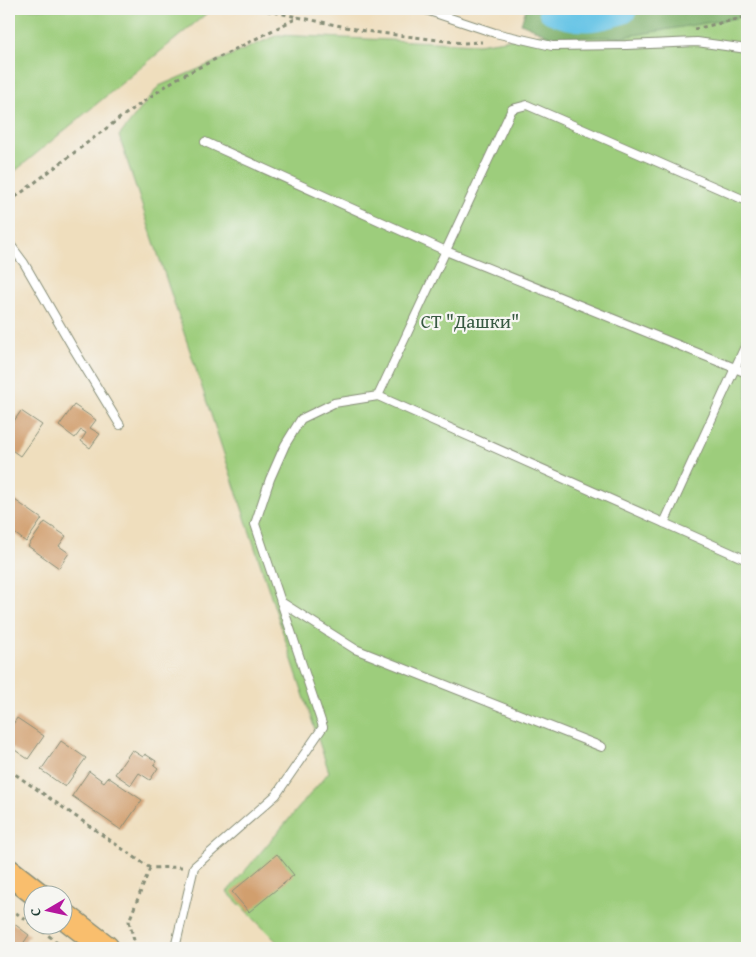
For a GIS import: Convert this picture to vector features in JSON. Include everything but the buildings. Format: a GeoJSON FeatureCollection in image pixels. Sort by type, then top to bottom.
{"type":"FeatureCollection","features":[{"type":"Feature","properties":{"kind":"main road"},"geometry":{"type":"LineString","coordinates":[[9,872],[24,884]]}},
{"type":"Feature","properties":{"kind":"main road"},"geometry":{"type":"LineString","coordinates":[[72,922],[106,948]]}},
{"type":"Feature","properties":{"kind":"lane"},"geometry":{"type":"LineString","coordinates":[[423,9],[495,33],[552,46],[697,42],[747,49]]}},
{"type":"Feature","properties":{"kind":"lane"},"geometry":{"type":"LineString","coordinates":[[378,396],[512,109],[527,105],[747,201]]}},
{"type":"Feature","properties":{"kind":"lane"},"geometry":{"type":"LineString","coordinates":[[204,142],[446,251],[747,373]]}},
{"type":"Feature","properties":{"kind":"lane"},"geometry":{"type":"LineString","coordinates":[[9,243],[24,263],[120,425]]}},
{"type":"Feature","properties":{"kind":"lane"},"geometry":{"type":"LineString","coordinates":[[664,522],[747,342]]}},
{"type":"Feature","properties":{"kind":"lane"},"geometry":{"type":"LineString","coordinates":[[175,948],[194,867],[276,795],[324,727],[255,524],[270,479],[285,445],[301,419],[334,403],[378,396],[747,560]]}},
{"type":"Feature","properties":{"kind":"lane"},"geometry":{"type":"LineString","coordinates":[[281,602],[355,648],[602,747]]}},
{"type":"Feature","properties":{"kind":"path"},"geometry":{"type":"LineString","coordinates":[[259,9],[375,32],[462,43],[490,42]]}},
{"type":"Feature","properties":{"kind":"path"},"geometry":{"type":"LineString","coordinates":[[9,202],[96,136],[176,79],[299,17]]}},
{"type":"Feature","properties":{"kind":"path"},"geometry":{"type":"LineString","coordinates":[[9,770],[150,868],[194,867]]}},
{"type":"Feature","properties":{"kind":"path"},"geometry":{"type":"LineString","coordinates":[[136,948],[129,920],[150,868]]}},
{"type":"Feature","properties":{"kind":"path"},"geometry":{"type":"LineString","coordinates":[[9,908],[66,948]]}},
{"type":"Feature","properties":{"kind":"green space"},"geometry":{"type":"Polygon","coordinates":[[[9,9],[212,9],[9,176],[9,9]]]}},
{"type":"Feature","properties":{"kind":"green space"},"geometry":{"type":"Polygon","coordinates":[[[526,9],[747,9],[747,16],[622,37],[552,37],[521,23],[526,9]]]}},
{"type":"Feature","properties":{"kind":"green space","name":"СТ \"Дашки\""},"geometry":{"type":"Polygon","coordinates":[[[747,10],[747,948],[283,948],[227,892],[329,772],[119,136],[159,86],[278,35],[478,44],[647,19],[747,10]]]}},
{"type":"Feature","properties":{"kind":"waterway"},"geometry":{"type":"LineString","coordinates":[[553,9],[580,16],[604,14],[622,9]]}}]}
